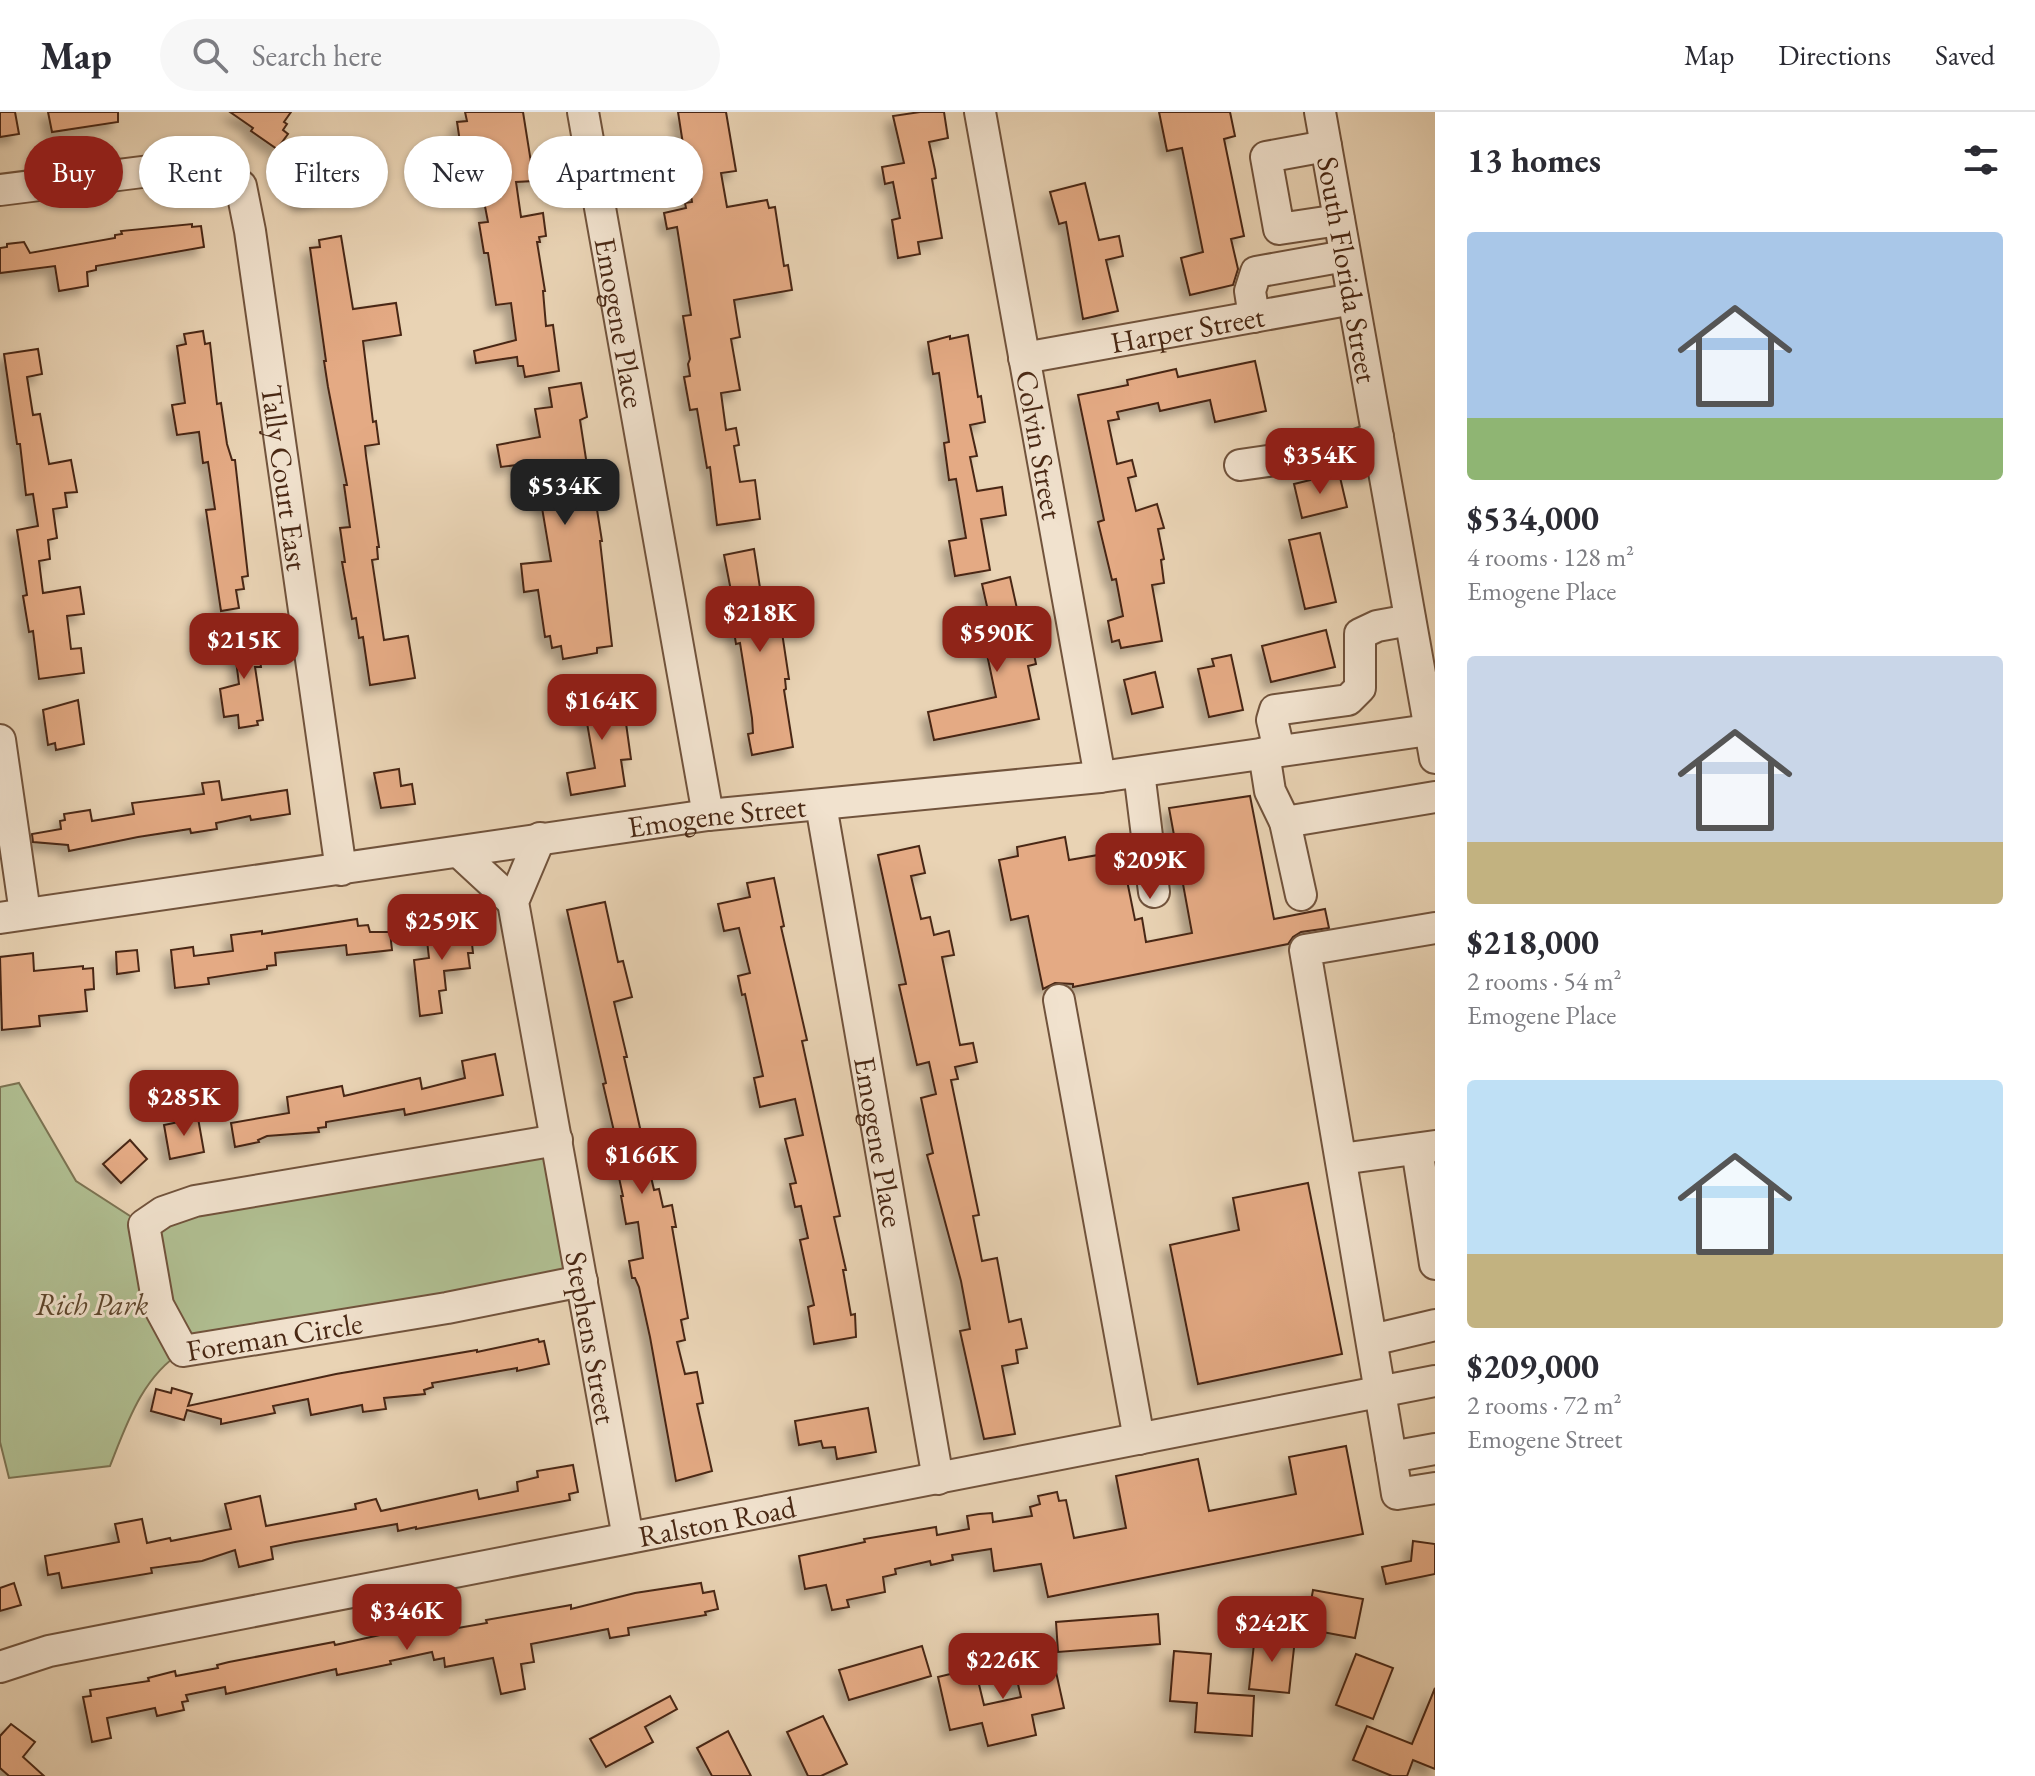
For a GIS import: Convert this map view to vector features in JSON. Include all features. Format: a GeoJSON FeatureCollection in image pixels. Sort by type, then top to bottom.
{"type":"FeatureCollection","features":[{"type":"Feature","properties":{"kind":"street","name":"Emogene Place"},"geometry":{"type":"LineString","coordinates":[[583,112],[708,815]]}},
{"type":"Feature","properties":{"kind":"street","name":"Colvin Street"},"geometry":{"type":"LineString","coordinates":[[980,112],[1100,777]]}},
{"type":"Feature","properties":{"kind":"street","name":"South Florida Street"},"geometry":{"type":"LineString","coordinates":[[1320,112],[1433,739]]}},
{"type":"Feature","properties":{"kind":"street"},"geometry":{"type":"LineString","coordinates":[[1326,146],[1266,157],[1276,215],[1279,229],[1339,220]]}},
{"type":"Feature","properties":{"kind":"street","name":"Tally Court East"},"geometry":{"type":"LineString","coordinates":[[0,190],[213,163],[241,186],[341,870]]}},
{"type":"Feature","properties":{"kind":"street"},"geometry":{"type":"LineString","coordinates":[[1254,317],[1250,291],[1256,272],[1345,256]]}},
{"type":"Feature","properties":{"kind":"street","name":"Harper Street"},"geometry":{"type":"LineString","coordinates":[[1024,358],[1353,299]]}},
{"type":"Feature","properties":{"kind":"street"},"geometry":{"type":"LineString","coordinates":[[1240,465],[1339,451],[1378,437]]}},
{"type":"Feature","properties":{"kind":"street"},"geometry":{"type":"LineString","coordinates":[[1301,895],[1285,822],[1270,791],[1275,710],[1348,700],[1360,688],[1360,634],[1377,626],[1410,620]]}},
{"type":"Feature","properties":{"kind":"street","name":"Emogene Street"},"geometry":{"type":"LineString","coordinates":[[12,915],[708,815],[1100,777],[1272,751],[1433,739]]}},
{"type":"Feature","properties":{"kind":"street"},"geometry":{"type":"LineString","coordinates":[[0,740],[12,915]]}},
{"type":"Feature","properties":{"kind":"street"},"geometry":{"type":"LineString","coordinates":[[1139,772],[1154,892]]}},
{"type":"Feature","properties":{"kind":"street"},"geometry":{"type":"LineString","coordinates":[[1285,822],[1435,797]]}},
{"type":"Feature","properties":{"kind":"street","name":"Emogene Place"},"geometry":{"type":"LineString","coordinates":[[821,805],[938,1479]]}},
{"type":"Feature","properties":{"kind":"street"},"geometry":{"type":"LineString","coordinates":[[460,853],[513,902],[540,838]]}},
{"type":"Feature","properties":{"kind":"street","name":"Stephens Street"},"geometry":{"type":"LineString","coordinates":[[513,902],[628,1538]]}},
{"type":"Feature","properties":{"kind":"street"},"geometry":{"type":"LineString","coordinates":[[1435,928],[1305,950],[1397,1494],[1435,1488]]}},
{"type":"Feature","properties":{"kind":"street"},"geometry":{"type":"LineString","coordinates":[[1059,1000],[1139,1439]]}},
{"type":"Feature","properties":{"kind":"street","name":"Foreman Circle"},"geometry":{"type":"LineString","coordinates":[[557,1140],[195,1201],[163,1212],[144,1225],[158,1305],[183,1351],[447,1308],[582,1281]]}},
{"type":"Feature","properties":{"kind":"street"},"geometry":{"type":"LineString","coordinates":[[1341,1159],[1426,1148],[1435,1264]]}},
{"type":"Feature","properties":{"kind":"street"},"geometry":{"type":"LineString","coordinates":[[1372,1340],[1435,1325]]}},
{"type":"Feature","properties":{"kind":"street","name":"Ralston Road"},"geometry":{"type":"LineString","coordinates":[[0,1667],[49,1651],[1435,1381]]}},
{"type":"Feature","properties":{"kind":"street"},"geometry":{"type":"LineString","coordinates":[[1391,1457],[1435,1449]]}},
{"type":"Feature","properties":{"kind":"green space","name":"Rich Park"},"geometry":{"type":"Polygon","coordinates":[[[19,1083],[76,1181],[144,1225],[557,1140],[582,1281],[183,1351],[146,1387],[110,1466],[9,1478],[0,1442],[0,1087],[19,1083]]]}},
{"type":"Feature","properties":{"kind":"building"},"geometry":{"type":"Polygon","coordinates":[[[0,112],[15,112],[19,134],[0,137],[0,112]]]}},
{"type":"Feature","properties":{"kind":"building"},"geometry":{"type":"Polygon","coordinates":[[[48,112],[118,112],[118,122],[52,132],[48,112]]]}},
{"type":"Feature","properties":{"kind":"building"},"geometry":{"type":"Polygon","coordinates":[[[230,112],[291,112],[284,122],[287,124],[283,130],[287,136],[266,136],[266,141],[251,131],[253,128],[230,112]]]}},
{"type":"Feature","properties":{"kind":"building"},"geometry":{"type":"Polygon","coordinates":[[[465,112],[523,112],[528,143],[528,181],[516,182],[521,217],[543,213],[546,236],[539,237],[540,242],[537,242],[545,291],[546,326],[553,325],[559,371],[525,377],[523,366],[518,366],[517,357],[476,363],[474,351],[516,340],[511,303],[496,305],[488,253],[484,253],[479,223],[488,222],[485,208],[512,208],[512,136],[459,136],[457,122],[467,121],[465,112]]]}},
{"type":"Feature","properties":{"kind":"building"},"geometry":{"type":"Polygon","coordinates":[[[678,112],[726,112],[736,171],[721,173],[727,207],[767,200],[769,208],[775,207],[784,266],[788,265],[792,290],[734,300],[740,337],[731,339],[740,390],[721,393],[726,430],[736,428],[739,445],[734,446],[740,482],[755,480],[760,519],[717,525],[710,467],[707,468],[697,409],[690,410],[684,377],[690,376],[690,359],[683,316],[691,315],[677,227],[667,229],[664,213],[703,208],[703,136],[682,136],[678,112]]]}},
{"type":"Feature","properties":{"kind":"building"},"geometry":{"type":"Polygon","coordinates":[[[944,112],[948,138],[929,142],[942,238],[918,242],[920,254],[898,258],[892,220],[900,218],[893,182],[885,184],[882,167],[904,163],[893,116],[944,112]]]}},
{"type":"Feature","properties":{"kind":"building"},"geometry":{"type":"Polygon","coordinates":[[[1159,112],[1230,112],[1235,136],[1224,139],[1244,236],[1231,239],[1238,269],[1233,285],[1190,295],[1181,258],[1203,252],[1182,148],[1167,151],[1159,112]]]}},
{"type":"Feature","properties":{"kind":"building"},"geometry":{"type":"Polygon","coordinates":[[[1085,183],[1099,240],[1119,236],[1123,256],[1106,260],[1118,311],[1083,319],[1066,222],[1059,224],[1050,192],[1085,183]]]}},
{"type":"Feature","properties":{"kind":"building"},"geometry":{"type":"Polygon","coordinates":[[[192,224],[192,227],[201,226],[204,247],[96,266],[96,270],[87,272],[88,286],[59,291],[55,266],[0,273],[0,248],[7,247],[7,244],[24,242],[30,253],[115,238],[115,235],[122,234],[121,231],[192,224]]]}},
{"type":"Feature","properties":{"kind":"building"},"geometry":{"type":"Polygon","coordinates":[[[341,236],[353,309],[396,303],[401,335],[363,341],[373,422],[376,421],[379,444],[365,446],[379,547],[378,559],[372,560],[384,640],[408,636],[415,678],[370,685],[363,637],[359,638],[356,618],[352,619],[342,562],[345,562],[340,528],[350,527],[344,485],[347,485],[328,387],[310,248],[320,247],[319,240],[341,236]]]}},
{"type":"Feature","properties":{"kind":"building"},"geometry":{"type":"Polygon","coordinates":[[[203,331],[205,344],[210,343],[217,404],[221,403],[227,444],[232,460],[235,460],[248,576],[242,577],[244,589],[236,590],[239,608],[221,611],[206,510],[215,509],[208,462],[203,463],[199,432],[177,435],[172,405],[185,403],[177,346],[186,344],[184,334],[203,331]]]}},
{"type":"Feature","properties":{"kind":"building"},"geometry":{"type":"Polygon","coordinates":[[[968,335],[985,422],[970,425],[977,456],[970,457],[977,491],[1002,487],[1006,515],[981,519],[990,570],[955,576],[949,541],[966,538],[956,479],[949,480],[944,443],[949,442],[939,373],[933,374],[928,342],[968,335]]]}},
{"type":"Feature","properties":{"kind":"building"},"geometry":{"type":"Polygon","coordinates":[[[38,349],[42,374],[27,377],[33,415],[40,414],[49,464],[71,460],[77,492],[65,493],[67,507],[53,509],[57,538],[48,540],[50,559],[39,561],[43,593],[80,587],[84,614],[67,616],[71,649],[81,648],[84,673],[39,679],[33,631],[29,632],[23,596],[27,595],[17,530],[38,526],[33,494],[26,495],[4,354],[38,349]]]}},
{"type":"Feature","properties":{"kind":"building"},"geometry":{"type":"Polygon","coordinates":[[[1255,361],[1266,411],[1215,422],[1210,400],[1160,411],[1158,403],[1117,412],[1119,419],[1108,421],[1117,464],[1132,460],[1136,476],[1128,478],[1136,511],[1157,504],[1164,528],[1158,529],[1164,559],[1161,560],[1164,583],[1152,585],[1162,641],[1121,648],[1119,640],[1112,642],[1108,621],[1123,616],[1116,579],[1112,580],[1098,522],[1104,520],[1078,395],[1128,385],[1127,380],[1176,369],[1178,377],[1255,361]]]}},
{"type":"Feature","properties":{"kind":"building"},"geometry":{"type":"Polygon","coordinates":[[[581,383],[587,417],[580,420],[602,541],[612,646],[597,648],[597,653],[563,659],[561,646],[552,648],[550,636],[545,637],[538,590],[524,592],[521,564],[551,561],[539,490],[528,492],[524,464],[501,467],[497,445],[540,437],[535,409],[552,407],[549,388],[581,383]]]}},
{"type":"Feature","properties":{"kind":"building"},"geometry":{"type":"Polygon","coordinates":[[[1339,473],[1347,507],[1302,518],[1294,484],[1339,473]]]}},
{"type":"Feature","properties":{"kind":"building"},"geometry":{"type":"Polygon","coordinates":[[[1320,533],[1336,602],[1305,609],[1289,540],[1320,533]]]}},
{"type":"Feature","properties":{"kind":"building"},"geometry":{"type":"Polygon","coordinates":[[[754,549],[762,601],[777,599],[789,679],[785,679],[784,690],[793,747],[752,755],[748,734],[753,733],[752,718],[740,643],[736,644],[730,607],[734,606],[724,555],[754,549]]]}},
{"type":"Feature","properties":{"kind":"building"},"geometry":{"type":"Polygon","coordinates":[[[1010,577],[1023,636],[1030,635],[1036,664],[1028,666],[1039,719],[934,740],[928,712],[996,697],[985,645],[995,642],[982,584],[1010,577]]]}},
{"type":"Feature","properties":{"kind":"building"},"geometry":{"type":"Polygon","coordinates":[[[255,626],[261,667],[255,667],[263,720],[257,721],[258,725],[239,728],[238,715],[224,717],[220,689],[239,684],[232,629],[255,626]]]}},
{"type":"Feature","properties":{"kind":"building"},"geometry":{"type":"Polygon","coordinates":[[[1326,630],[1335,667],[1271,682],[1262,646],[1326,630]]]}},
{"type":"Feature","properties":{"kind":"building"},"geometry":{"type":"Polygon","coordinates":[[[1231,655],[1243,710],[1209,717],[1198,669],[1214,666],[1212,659],[1231,655]]]}},
{"type":"Feature","properties":{"kind":"building"},"geometry":{"type":"Polygon","coordinates":[[[1155,672],[1163,707],[1132,714],[1124,680],[1155,672]]]}},
{"type":"Feature","properties":{"kind":"building"},"geometry":{"type":"Polygon","coordinates":[[[608,683],[610,695],[615,694],[618,710],[624,709],[631,759],[621,760],[625,786],[571,795],[567,773],[595,768],[587,723],[584,723],[581,687],[608,683]]]}},
{"type":"Feature","properties":{"kind":"building"},"geometry":{"type":"Polygon","coordinates":[[[78,700],[84,744],[56,750],[55,743],[48,745],[43,710],[78,700]]]}},
{"type":"Feature","properties":{"kind":"building"},"geometry":{"type":"Polygon","coordinates":[[[399,769],[401,786],[412,784],[415,804],[381,808],[374,773],[399,769]]]}},
{"type":"Feature","properties":{"kind":"building"},"geometry":{"type":"Polygon","coordinates":[[[219,781],[222,800],[287,790],[290,814],[251,820],[250,816],[216,823],[217,829],[191,833],[190,829],[69,851],[68,845],[33,842],[32,834],[61,829],[60,821],[65,820],[64,814],[90,810],[92,821],[134,814],[132,803],[204,794],[202,783],[219,781]]]}},
{"type":"Feature","properties":{"kind":"building"},"geometry":{"type":"Polygon","coordinates":[[[1250,796],[1274,919],[1325,909],[1329,928],[1301,932],[1288,944],[1073,987],[1073,984],[1055,983],[1043,989],[1028,916],[1011,920],[999,860],[1018,856],[1017,847],[1065,837],[1069,860],[1121,851],[1135,920],[1142,918],[1146,942],[1192,933],[1169,808],[1250,796]]]}},
{"type":"Feature","properties":{"kind":"building"},"geometry":{"type":"Polygon","coordinates":[[[919,846],[925,873],[911,876],[921,919],[930,917],[934,935],[949,931],[954,955],[942,957],[960,1045],[973,1043],[977,1062],[955,1067],[958,1079],[951,1080],[979,1215],[973,1216],[982,1261],[997,1258],[1009,1322],[1021,1319],[1027,1348],[1016,1350],[1018,1363],[1002,1366],[1015,1434],[984,1439],[960,1331],[970,1329],[961,1281],[927,1155],[933,1153],[921,1098],[936,1094],[929,1062],[917,1065],[899,985],[906,984],[878,855],[919,846]]]}},
{"type":"Feature","properties":{"kind":"building"},"geometry":{"type":"Polygon","coordinates":[[[774,878],[784,926],[781,927],[807,1040],[802,1041],[840,1216],[834,1217],[846,1270],[843,1270],[851,1315],[855,1314],[856,1337],[814,1344],[808,1307],[814,1305],[800,1240],[808,1238],[801,1206],[795,1207],[790,1184],[796,1183],[785,1139],[803,1135],[795,1099],[760,1107],[754,1078],[763,1076],[745,994],[742,995],[738,976],[750,973],[739,928],[724,931],[718,904],[750,897],[747,883],[774,878]]]}},
{"type":"Feature","properties":{"kind":"building"},"geometry":{"type":"Polygon","coordinates":[[[605,902],[618,962],[623,961],[632,997],[614,1002],[627,1057],[624,1057],[654,1190],[659,1189],[663,1207],[672,1205],[676,1227],[672,1227],[688,1318],[681,1320],[685,1340],[677,1342],[685,1374],[697,1372],[703,1403],[697,1404],[712,1471],[676,1481],[650,1337],[639,1287],[632,1278],[629,1261],[643,1258],[638,1222],[626,1224],[611,1141],[616,1140],[603,1084],[606,1083],[567,910],[605,902]]]}},
{"type":"Feature","properties":{"kind":"building"},"geometry":{"type":"Polygon","coordinates":[[[469,917],[473,953],[468,953],[470,968],[444,971],[446,990],[439,991],[442,1013],[420,1016],[414,960],[429,958],[426,932],[444,930],[443,920],[469,917]]]}},
{"type":"Feature","properties":{"kind":"building"},"geometry":{"type":"Polygon","coordinates":[[[357,919],[358,926],[368,925],[370,932],[390,932],[392,950],[347,955],[346,945],[275,953],[276,965],[267,966],[267,969],[208,978],[209,984],[175,988],[171,950],[193,947],[194,956],[233,951],[231,935],[262,931],[262,934],[357,919]]]}},
{"type":"Feature","properties":{"kind":"building"},"geometry":{"type":"Polygon","coordinates":[[[137,950],[139,971],[117,974],[116,952],[137,950]]]}},
{"type":"Feature","properties":{"kind":"building"},"geometry":{"type":"Polygon","coordinates":[[[33,953],[34,971],[83,966],[83,969],[93,968],[94,989],[85,990],[87,1011],[39,1016],[40,1026],[2,1030],[0,957],[33,953]]]}},
{"type":"Feature","properties":{"kind":"building"},"geometry":{"type":"Polygon","coordinates":[[[495,1054],[503,1095],[405,1115],[404,1109],[326,1122],[326,1127],[318,1128],[319,1132],[267,1136],[259,1142],[235,1147],[231,1123],[289,1113],[287,1097],[342,1086],[344,1096],[420,1078],[422,1089],[465,1078],[462,1061],[495,1054]]]}},
{"type":"Feature","properties":{"kind":"building"},"geometry":{"type":"Polygon","coordinates":[[[198,1118],[204,1152],[170,1159],[164,1125],[198,1118]]]}},
{"type":"Feature","properties":{"kind":"building"},"geometry":{"type":"Polygon","coordinates":[[[130,1140],[147,1159],[121,1183],[103,1164],[130,1140]]]}},
{"type":"Feature","properties":{"kind":"building"},"geometry":{"type":"Polygon","coordinates":[[[1308,1183],[1342,1354],[1198,1384],[1170,1245],[1239,1230],[1233,1198],[1308,1183]]]}},
{"type":"Feature","properties":{"kind":"building"},"geometry":{"type":"Polygon","coordinates":[[[538,1339],[539,1342],[544,1341],[549,1364],[432,1383],[433,1387],[424,1390],[425,1394],[384,1398],[386,1409],[363,1412],[362,1405],[311,1415],[308,1399],[273,1406],[275,1413],[221,1424],[221,1419],[187,1410],[184,1420],[151,1411],[156,1389],[171,1393],[172,1388],[192,1394],[188,1406],[336,1374],[538,1339]]]}},
{"type":"Feature","properties":{"kind":"building"},"geometry":{"type":"Polygon","coordinates":[[[868,1408],[876,1452],[837,1459],[835,1447],[823,1448],[821,1441],[799,1445],[795,1421],[868,1408]]]}},
{"type":"Feature","properties":{"kind":"building"},"geometry":{"type":"Polygon","coordinates":[[[1346,1446],[1363,1534],[1048,1597],[1041,1564],[994,1571],[991,1549],[952,1555],[953,1560],[931,1565],[930,1561],[895,1569],[896,1574],[883,1577],[885,1592],[847,1600],[849,1607],[832,1610],[826,1585],[805,1589],[799,1556],[865,1542],[864,1539],[936,1527],[937,1535],[969,1529],[967,1516],[992,1513],[993,1522],[1032,1516],[1030,1507],[1040,1504],[1038,1496],[1057,1492],[1059,1501],[1066,1500],[1074,1538],[1126,1528],[1116,1476],[1198,1459],[1209,1511],[1296,1494],[1289,1457],[1346,1446]]]}},
{"type":"Feature","properties":{"kind":"building"},"geometry":{"type":"Polygon","coordinates":[[[573,1465],[578,1492],[569,1494],[570,1500],[416,1529],[398,1531],[397,1524],[295,1542],[271,1547],[273,1559],[239,1567],[235,1550],[202,1561],[151,1568],[152,1573],[62,1588],[59,1573],[48,1575],[45,1556],[119,1542],[115,1524],[142,1519],[147,1543],[170,1538],[171,1541],[231,1529],[225,1504],[260,1496],[266,1526],[356,1509],[355,1504],[376,1499],[381,1511],[477,1490],[479,1499],[518,1491],[517,1482],[538,1477],[537,1471],[573,1465]]]}},
{"type":"Feature","properties":{"kind":"building"},"geometry":{"type":"Polygon","coordinates":[[[1413,1541],[1435,1544],[1435,1574],[1386,1584],[1382,1567],[1411,1561],[1413,1541]]]}},
{"type":"Feature","properties":{"kind":"building"},"geometry":{"type":"Polygon","coordinates":[[[14,1583],[21,1605],[0,1611],[0,1588],[14,1583]]]}},
{"type":"Feature","properties":{"kind":"building"},"geometry":{"type":"Polygon","coordinates":[[[701,1583],[703,1593],[714,1591],[718,1609],[705,1612],[706,1615],[628,1628],[629,1635],[610,1638],[608,1629],[531,1644],[534,1662],[521,1664],[525,1689],[501,1694],[493,1658],[445,1667],[444,1658],[434,1660],[432,1652],[337,1675],[336,1669],[226,1694],[225,1687],[186,1695],[188,1701],[182,1702],[184,1710],[157,1716],[155,1708],[107,1718],[111,1738],[92,1742],[83,1697],[91,1696],[90,1690],[149,1681],[148,1678],[175,1671],[176,1676],[218,1668],[217,1665],[229,1662],[334,1642],[335,1645],[438,1622],[440,1631],[487,1623],[486,1620],[571,1605],[571,1609],[635,1593],[701,1583]]]}},
{"type":"Feature","properties":{"kind":"building"},"geometry":{"type":"Polygon","coordinates":[[[1313,1590],[1363,1599],[1355,1638],[1306,1629],[1313,1590]]]}},
{"type":"Feature","properties":{"kind":"building"},"geometry":{"type":"Polygon","coordinates":[[[1158,1614],[1160,1644],[1058,1652],[1056,1622],[1158,1614]]]}},
{"type":"Feature","properties":{"kind":"building"},"geometry":{"type":"Polygon","coordinates":[[[1255,1635],[1295,1639],[1289,1693],[1249,1689],[1255,1635]]]}},
{"type":"Feature","properties":{"kind":"building"},"geometry":{"type":"Polygon","coordinates":[[[922,1646],[931,1676],[849,1700],[839,1670],[922,1646]]]}},
{"type":"Feature","properties":{"kind":"building"},"geometry":{"type":"Polygon","coordinates":[[[1174,1651],[1211,1654],[1208,1693],[1254,1696],[1252,1736],[1195,1732],[1197,1703],[1170,1701],[1174,1651]]]}},
{"type":"Feature","properties":{"kind":"building"},"geometry":{"type":"Polygon","coordinates":[[[1052,1654],[1064,1708],[1032,1715],[1036,1735],[988,1746],[982,1723],[950,1730],[938,1677],[975,1668],[984,1705],[1021,1697],[1013,1663],[1052,1654]]]}},
{"type":"Feature","properties":{"kind":"building"},"geometry":{"type":"Polygon","coordinates":[[[1356,1654],[1393,1668],[1373,1719],[1336,1705],[1356,1654]]]}},
{"type":"Feature","properties":{"kind":"building"},"geometry":{"type":"Polygon","coordinates":[[[1435,1688],[1435,1769],[1413,1760],[1407,1776],[1392,1776],[1353,1760],[1367,1726],[1412,1744],[1435,1688]]]}},
{"type":"Feature","properties":{"kind":"building"},"geometry":{"type":"Polygon","coordinates":[[[670,1696],[677,1709],[645,1727],[653,1742],[606,1767],[590,1739],[670,1696]]]}},
{"type":"Feature","properties":{"kind":"building"},"geometry":{"type":"Polygon","coordinates":[[[823,1716],[847,1764],[821,1776],[808,1776],[787,1732],[823,1716]]]}},
{"type":"Feature","properties":{"kind":"building"},"geometry":{"type":"Polygon","coordinates":[[[11,1724],[35,1742],[23,1757],[44,1776],[9,1776],[0,1768],[0,1736],[11,1724]]]}},
{"type":"Feature","properties":{"kind":"building"},"geometry":{"type":"Polygon","coordinates":[[[728,1731],[751,1776],[712,1776],[697,1748],[728,1731]]]}}]}
